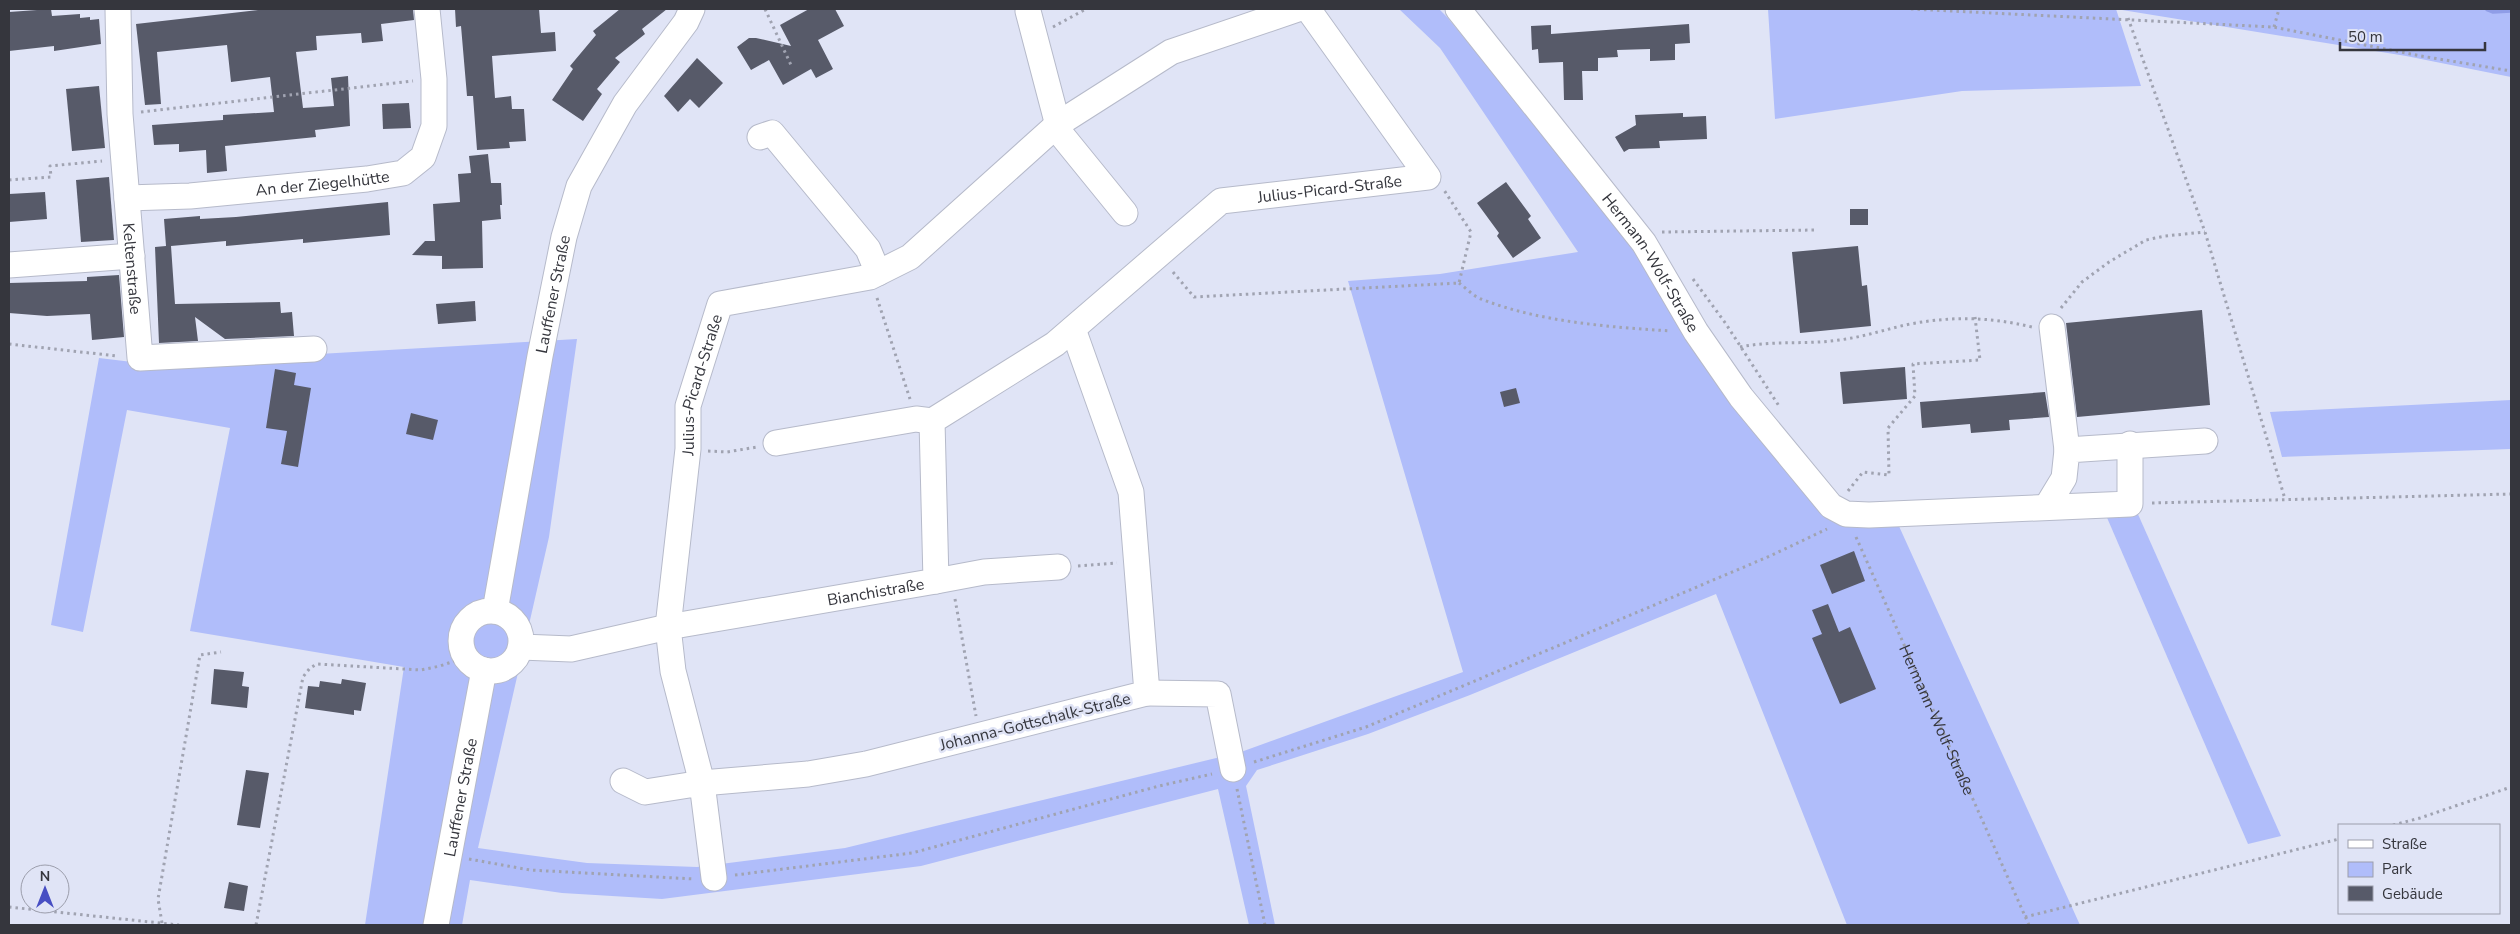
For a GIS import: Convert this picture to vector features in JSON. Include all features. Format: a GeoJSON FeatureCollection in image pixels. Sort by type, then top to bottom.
{"type":"FeatureCollection","features":[{"type":"Feature","properties":{"kind":"street","name":"Keltenstraße"},"geometry":{"type":"LineString","coordinates":[[118,9],[120,114],[140,358]]}},
{"type":"Feature","properties":{"kind":"street","name":"An der Ziegelhütte"},"geometry":{"type":"LineString","coordinates":[[127,198],[200,195],[367,179],[403,173],[423,157],[434,126],[434,79],[427,9]]}},
{"type":"Feature","properties":{"kind":"street","name":"Lauffener Straße"},"geometry":{"type":"LineString","coordinates":[[436,925],[451,856],[475,664],[462,647],[462,636],[466,625],[473,617],[484,612],[495,611],[540,356],[564,237],[579,186],[625,104],[686,22],[692,9]]}},
{"type":"Feature","properties":{"kind":"street","name":"Julius-Picard-Straße"},"geometry":{"type":"LineString","coordinates":[[668,627],[688,449],[688,406],[720,304],[874,275],[910,257],[1058,124],[1171,52],[1298,9]]}},
{"type":"Feature","properties":{"kind":"street","name":"Julius-Picard-Straße"},"geometry":{"type":"LineString","coordinates":[[1073,329],[1221,201],[1428,177],[1308,9]]}},
{"type":"Feature","properties":{"kind":"street","name":"Hermann-Wolf-Straße"},"geometry":{"type":"LineString","coordinates":[[1458,9],[1644,243],[1696,332],[1741,397],[1831,506],[1845,505]]}},
{"type":"Feature","properties":{"kind":"street"},"geometry":{"type":"LineString","coordinates":[[1028,11],[1060,132],[1125,213]]}},
{"type":"Feature","properties":{"kind":"street"},"geometry":{"type":"LineString","coordinates":[[760,137],[772,132],[868,249],[874,275]]}},
{"type":"Feature","properties":{"kind":"street"},"geometry":{"type":"LineString","coordinates":[[9,265],[132,256]]}},
{"type":"Feature","properties":{"kind":"street"},"geometry":{"type":"LineString","coordinates":[[2047,506],[2064,478],[2067,450],[2052,327]]}},
{"type":"Feature","properties":{"kind":"street"},"geometry":{"type":"LineString","coordinates":[[776,444],[924,420],[1055,344],[1073,329]]}},
{"type":"Feature","properties":{"kind":"street","name":"Johanna-Gottschalk-Straße"},"geometry":{"type":"LineString","coordinates":[[623,781],[645,792],[702,783],[808,774],[866,764],[1147,693],[1131,492],[1073,329]]}},
{"type":"Feature","properties":{"kind":"street"},"geometry":{"type":"LineString","coordinates":[[140,358],[312,349]]}},
{"type":"Feature","properties":{"kind":"street","name":"Bianchistraße"},"geometry":{"type":"LineString","coordinates":[[521,647],[571,649],[668,627],[944,580],[924,420]]}},
{"type":"Feature","properties":{"kind":"street"},"geometry":{"type":"LineString","coordinates":[[2067,450],[2130,444],[2204,441]]}},
{"type":"Feature","properties":{"kind":"street"},"geometry":{"type":"LineString","coordinates":[[1845,505],[2047,506],[2130,504],[2130,444]]}},
{"type":"Feature","properties":{"kind":"street"},"geometry":{"type":"LineString","coordinates":[[944,580],[984,572],[1058,567]]}},
{"type":"Feature","properties":{"kind":"street"},"geometry":{"type":"LineString","coordinates":[[475,664],[496,671],[507,666],[516,658],[521,647],[521,635],[516,624],[507,615],[495,611]]}},
{"type":"Feature","properties":{"kind":"street"},"geometry":{"type":"LineString","coordinates":[[668,627],[673,671],[702,783],[714,878]]}},
{"type":"Feature","properties":{"kind":"street"},"geometry":{"type":"LineString","coordinates":[[1147,693],[1218,694],[1233,769]]}},
{"type":"Feature","properties":{"kind":"path"},"geometry":{"type":"LineString","coordinates":[[765,9],[792,65]]}},
{"type":"Feature","properties":{"kind":"path"},"geometry":{"type":"LineString","coordinates":[[1035,36],[1086,9]]}},
{"type":"Feature","properties":{"kind":"path"},"geometry":{"type":"LineString","coordinates":[[1911,9],[2128,18],[2274,28],[2511,71]]}},
{"type":"Feature","properties":{"kind":"path"},"geometry":{"type":"LineString","coordinates":[[2274,28],[2279,9]]}},
{"type":"Feature","properties":{"kind":"path"},"geometry":{"type":"LineString","coordinates":[[2128,18],[2205,232],[2285,499]]}},
{"type":"Feature","properties":{"kind":"path"},"geometry":{"type":"LineString","coordinates":[[120,114],[434,79]]}},
{"type":"Feature","properties":{"kind":"path"},"geometry":{"type":"LineString","coordinates":[[9,180],[51,177],[50,166],[124,159]]}},
{"type":"Feature","properties":{"kind":"path"},"geometry":{"type":"LineString","coordinates":[[1428,177],[1442,187],[1471,232],[1459,283]]}},
{"type":"Feature","properties":{"kind":"path"},"geometry":{"type":"LineString","coordinates":[[1656,232],[1816,230]]}},
{"type":"Feature","properties":{"kind":"path"},"geometry":{"type":"LineString","coordinates":[[1740,347],[1766,342],[1836,341],[1861,337],[1910,324],[1975,317],[2040,328],[2052,327],[2061,308],[2082,282],[2109,262],[2146,240],[2205,232]]}},
{"type":"Feature","properties":{"kind":"path"},"geometry":{"type":"LineString","coordinates":[[1159,255],[1194,297],[1459,283],[1479,298],[1543,316],[1638,329]]}},
{"type":"Feature","properties":{"kind":"path"},"geometry":{"type":"LineString","coordinates":[[874,275],[924,420]]}},
{"type":"Feature","properties":{"kind":"path"},"geometry":{"type":"LineString","coordinates":[[451,856],[530,870],[699,879],[912,853],[1158,786],[1233,769],[1366,727],[1770,556],[1833,526],[1863,472],[1889,475],[1888,428],[1915,396],[1913,364],[1980,360],[1975,317]]}},
{"type":"Feature","properties":{"kind":"path"},"geometry":{"type":"LineString","coordinates":[[9,344],[140,358]]}},
{"type":"Feature","properties":{"kind":"path"},"geometry":{"type":"LineString","coordinates":[[688,449],[726,452],[776,444]]}},
{"type":"Feature","properties":{"kind":"path"},"geometry":{"type":"LineString","coordinates":[[2130,504],[2511,494]]}},
{"type":"Feature","properties":{"kind":"path","name":"Hermann-Wolf-Straße"},"geometry":{"type":"LineString","coordinates":[[1845,505],[2029,925]]}},
{"type":"Feature","properties":{"kind":"path"},"geometry":{"type":"LineString","coordinates":[[1058,567],[1137,561]]}},
{"type":"Feature","properties":{"kind":"path"},"geometry":{"type":"LineString","coordinates":[[944,580],[979,735]]}},
{"type":"Feature","properties":{"kind":"path"},"geometry":{"type":"LineString","coordinates":[[162,924],[158,899],[200,654],[220,652]]}},
{"type":"Feature","properties":{"kind":"path"},"geometry":{"type":"LineString","coordinates":[[256,925],[303,678],[310,668],[317,664],[332,664],[421,670],[475,664]]}},
{"type":"Feature","properties":{"kind":"path"},"geometry":{"type":"LineString","coordinates":[[1233,769],[1264,925]]}},
{"type":"Feature","properties":{"kind":"path"},"geometry":{"type":"LineString","coordinates":[[2397,824],[2511,787]]}},
{"type":"Feature","properties":{"kind":"path"},"geometry":{"type":"LineString","coordinates":[[2025,917],[2338,839]]}},
{"type":"Feature","properties":{"kind":"path"},"geometry":{"type":"LineString","coordinates":[[9,907],[180,925]]}},
{"type":"Feature","properties":{"kind":"green space"},"geometry":{"type":"Polygon","coordinates":[[[1399,9],[1439,9],[1447,17],[1583,183],[1638,245],[1826,512],[1898,524],[2080,925],[1847,925],[1716,594],[1470,695],[1368,734],[1257,770],[1246,786],[1275,925],[1249,925],[1218,789],[921,866],[662,899],[562,893],[470,880],[462,925],[365,925],[404,667],[190,631],[230,428],[127,410],[83,632],[51,625],[99,358],[149,364],[577,339],[549,537],[478,848],[587,863],[697,867],[845,848],[1241,752],[1463,672],[1348,281],[1440,274],[1578,252],[1440,48],[1399,9]]]}},
{"type":"Feature","properties":{"kind":"green space"},"geometry":{"type":"Polygon","coordinates":[[[1768,9],[2116,9],[2141,86],[1962,91],[1775,119],[1768,9]]]}},
{"type":"Feature","properties":{"kind":"green space"},"geometry":{"type":"Polygon","coordinates":[[[2116,9],[2511,9],[2511,77],[2406,56],[2116,9]]]}},
{"type":"Feature","properties":{"kind":"green space"},"geometry":{"type":"Polygon","coordinates":[[[2511,400],[2511,449],[2282,457],[2270,412],[2511,400]]]}},
{"type":"Feature","properties":{"kind":"green space"},"geometry":{"type":"Polygon","coordinates":[[[2137,512],[2281,836],[2248,844],[2105,513],[2137,512]]]}},
{"type":"Feature","properties":{"kind":"building"},"geometry":{"type":"Polygon","coordinates":[[[51,9],[52,16],[80,14],[80,18],[90,17],[90,20],[99,19],[101,44],[54,51],[54,46],[9,51],[9,12],[51,9]]]}},
{"type":"Feature","properties":{"kind":"building"},"geometry":{"type":"Polygon","coordinates":[[[266,9],[413,9],[414,20],[381,24],[383,41],[362,43],[361,33],[316,36],[317,50],[296,52],[303,108],[334,106],[331,78],[348,76],[350,126],[315,130],[316,137],[225,146],[227,171],[207,173],[206,150],[179,152],[179,144],[154,145],[152,125],[223,120],[223,115],[274,112],[270,77],[231,82],[227,45],[157,52],[161,104],[145,105],[136,24],[266,9]]]}},
{"type":"Feature","properties":{"kind":"building"},"geometry":{"type":"Polygon","coordinates":[[[455,9],[539,9],[541,33],[555,32],[556,51],[492,56],[495,98],[511,96],[512,109],[524,109],[526,141],[509,142],[510,148],[477,150],[473,96],[467,96],[461,26],[456,27],[455,9]]]}},
{"type":"Feature","properties":{"kind":"building"},"geometry":{"type":"Polygon","coordinates":[[[620,9],[667,9],[642,29],[645,34],[615,58],[620,62],[597,89],[602,94],[583,121],[552,100],[573,69],[570,66],[596,35],[593,31],[620,9]]]}},
{"type":"Feature","properties":{"kind":"building"},"geometry":{"type":"Polygon","coordinates":[[[809,9],[835,9],[844,26],[818,40],[833,69],[816,78],[811,69],[783,85],[769,60],[751,70],[737,47],[749,38],[791,46],[780,25],[809,9]]]}},
{"type":"Feature","properties":{"kind":"building"},"geometry":{"type":"Polygon","coordinates":[[[1689,24],[1690,43],[1675,44],[1675,60],[1650,61],[1650,49],[1617,50],[1618,57],[1598,58],[1598,71],[1582,71],[1583,100],[1564,100],[1563,62],[1539,63],[1538,49],[1532,50],[1531,26],[1551,25],[1551,34],[1689,24]]]}},
{"type":"Feature","properties":{"kind":"building"},"geometry":{"type":"Polygon","coordinates":[[[697,58],[723,83],[699,108],[690,99],[678,112],[664,96],[697,58]]]}},
{"type":"Feature","properties":{"kind":"building"},"geometry":{"type":"Polygon","coordinates":[[[99,86],[105,148],[72,151],[66,89],[99,86]]]}},
{"type":"Feature","properties":{"kind":"building"},"geometry":{"type":"Polygon","coordinates":[[[409,103],[411,128],[383,129],[382,104],[409,103]]]}},
{"type":"Feature","properties":{"kind":"building"},"geometry":{"type":"Polygon","coordinates":[[[1683,113],[1683,117],[1706,116],[1707,139],[1659,141],[1660,148],[1629,149],[1624,152],[1615,137],[1636,125],[1635,115],[1683,113]]]}},
{"type":"Feature","properties":{"kind":"building"},"geometry":{"type":"Polygon","coordinates":[[[488,154],[491,183],[501,183],[502,205],[500,205],[501,219],[482,221],[483,268],[442,269],[442,256],[412,255],[425,241],[435,241],[433,204],[460,202],[458,174],[471,173],[469,156],[488,154]]]}},
{"type":"Feature","properties":{"kind":"building"},"geometry":{"type":"Polygon","coordinates":[[[109,177],[114,240],[81,242],[76,180],[109,177]]]}},
{"type":"Feature","properties":{"kind":"building"},"geometry":{"type":"Polygon","coordinates":[[[1506,182],[1531,216],[1528,219],[1541,238],[1513,258],[1497,236],[1499,233],[1477,203],[1506,182]]]}},
{"type":"Feature","properties":{"kind":"building"},"geometry":{"type":"Polygon","coordinates":[[[45,192],[47,219],[9,222],[9,194],[45,192]]]}},
{"type":"Feature","properties":{"kind":"building"},"geometry":{"type":"Polygon","coordinates":[[[388,202],[390,235],[303,243],[303,239],[226,246],[226,241],[171,246],[175,304],[280,302],[281,313],[292,312],[294,336],[225,339],[195,317],[198,341],[159,343],[155,247],[166,246],[164,219],[200,216],[200,219],[236,217],[388,202]]]}},
{"type":"Feature","properties":{"kind":"building"},"geometry":{"type":"Polygon","coordinates":[[[1850,209],[1868,209],[1868,225],[1850,225],[1850,209]]]}},
{"type":"Feature","properties":{"kind":"building"},"geometry":{"type":"Polygon","coordinates":[[[1858,246],[1862,286],[1867,285],[1871,326],[1800,333],[1792,252],[1858,246]]]}},
{"type":"Feature","properties":{"kind":"building"},"geometry":{"type":"Polygon","coordinates":[[[119,275],[124,337],[92,340],[90,314],[47,316],[9,313],[9,283],[87,281],[87,277],[119,275]]]}},
{"type":"Feature","properties":{"kind":"building"},"geometry":{"type":"Polygon","coordinates":[[[475,301],[476,321],[438,324],[436,304],[475,301]]]}},
{"type":"Feature","properties":{"kind":"building"},"geometry":{"type":"Polygon","coordinates":[[[2202,310],[2210,405],[2077,417],[2066,323],[2202,310]]]}},
{"type":"Feature","properties":{"kind":"building"},"geometry":{"type":"Polygon","coordinates":[[[1905,367],[1907,399],[1843,404],[1840,372],[1905,367]]]}},
{"type":"Feature","properties":{"kind":"building"},"geometry":{"type":"Polygon","coordinates":[[[275,369],[296,373],[294,385],[311,388],[298,467],[281,464],[287,431],[266,428],[275,369]]]}},
{"type":"Feature","properties":{"kind":"building"},"geometry":{"type":"Polygon","coordinates":[[[1516,388],[1520,403],[1504,407],[1500,392],[1516,388]]]}},
{"type":"Feature","properties":{"kind":"building"},"geometry":{"type":"Polygon","coordinates":[[[2045,392],[2049,417],[2009,420],[2010,430],[1971,433],[1970,424],[1922,428],[1920,402],[2045,392]]]}},
{"type":"Feature","properties":{"kind":"building"},"geometry":{"type":"Polygon","coordinates":[[[411,413],[438,420],[433,440],[406,434],[411,413]]]}},
{"type":"Feature","properties":{"kind":"building"},"geometry":{"type":"Polygon","coordinates":[[[1854,551],[1865,581],[1832,594],[1820,565],[1854,551]]]}},
{"type":"Feature","properties":{"kind":"building"},"geometry":{"type":"Polygon","coordinates":[[[1828,604],[1839,632],[1850,627],[1876,689],[1840,704],[1812,638],[1822,634],[1812,610],[1828,604]]]}},
{"type":"Feature","properties":{"kind":"building"},"geometry":{"type":"Polygon","coordinates":[[[214,669],[244,672],[242,686],[249,687],[247,708],[211,704],[214,669]]]}},
{"type":"Feature","properties":{"kind":"building"},"geometry":{"type":"Polygon","coordinates":[[[342,679],[366,683],[361,711],[354,710],[354,715],[305,708],[308,686],[319,687],[320,681],[341,684],[342,679]]]}},
{"type":"Feature","properties":{"kind":"building"},"geometry":{"type":"Polygon","coordinates":[[[246,770],[269,773],[260,828],[237,825],[246,770]]]}},
{"type":"Feature","properties":{"kind":"building"},"geometry":{"type":"Polygon","coordinates":[[[229,882],[248,886],[244,911],[224,908],[229,882]]]}},
{"type":"Feature","properties":{"kind":"waterway"},"geometry":{"type":"LineString","coordinates":[[2488,9],[2493,11],[2511,10]]}}]}
